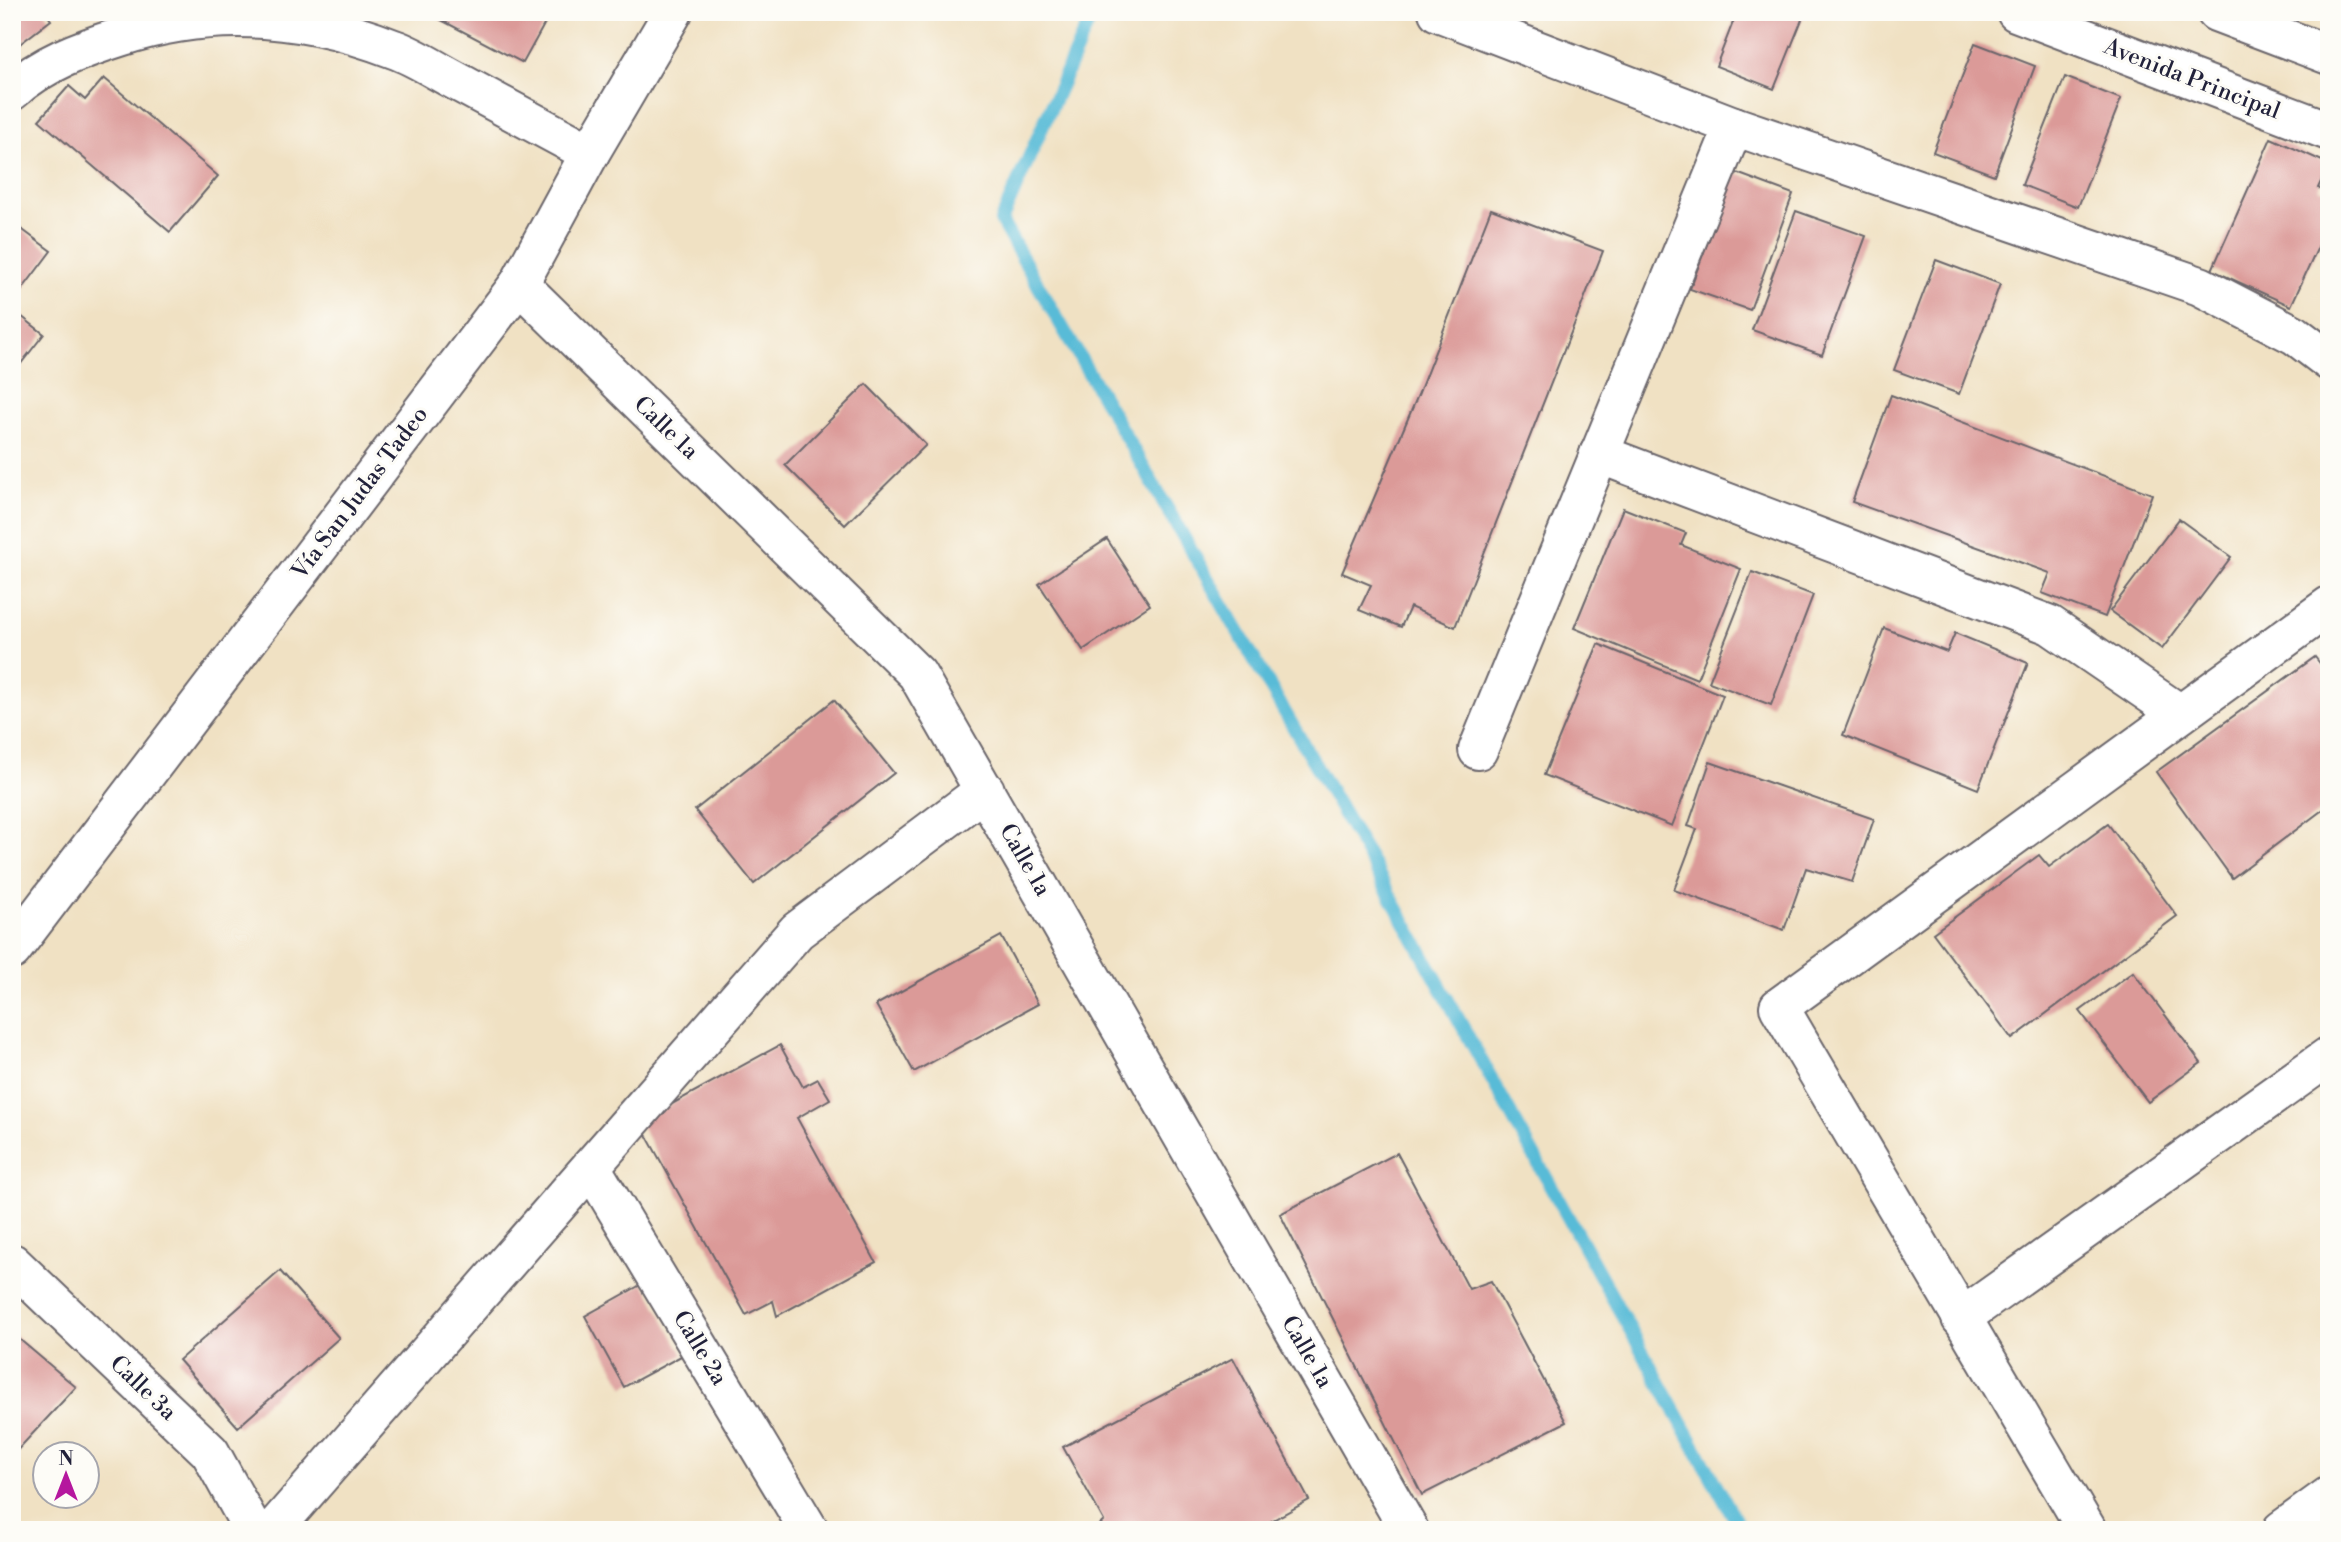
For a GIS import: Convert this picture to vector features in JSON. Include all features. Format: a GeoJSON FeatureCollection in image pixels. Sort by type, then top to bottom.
{"type":"FeatureCollection","features":[{"type":"Feature","properties":{"kind":"street","name":"Vía San Judas Tadeo"},"geometry":{"type":"LineString","coordinates":[[12,950],[519,284],[590,153],[673,12]]}},
{"type":"Feature","properties":{"kind":"street"},"geometry":{"type":"LineString","coordinates":[[1438,12],[1734,126],[2200,286],[2295,335],[2329,361]]}},
{"type":"Feature","properties":{"kind":"street","name":"Avenida Principal"},"geometry":{"type":"LineString","coordinates":[[2016,12],[2329,131]]}},
{"type":"Feature","properties":{"kind":"street"},"geometry":{"type":"LineString","coordinates":[[2216,12],[2329,55]]}},
{"type":"Feature","properties":{"kind":"street"},"geometry":{"type":"LineString","coordinates":[[12,91],[26,78],[84,48],[145,28],[210,18],[261,17],[324,26],[396,49],[590,153]]}},
{"type":"Feature","properties":{"kind":"street"},"geometry":{"type":"LineString","coordinates":[[1478,750],[1734,126]]}},
{"type":"Feature","properties":{"kind":"street","name":"Calle 1a"},"geometry":{"type":"LineString","coordinates":[[519,284],[918,674],[1409,1530]]}},
{"type":"Feature","properties":{"kind":"street"},"geometry":{"type":"LineString","coordinates":[[1599,454],[2050,625],[2180,714]]}},
{"type":"Feature","properties":{"kind":"street"},"geometry":{"type":"LineString","coordinates":[[2087,1530],[1779,1007],[2329,606]]}},
{"type":"Feature","properties":{"kind":"street"},"geometry":{"type":"LineString","coordinates":[[273,1530],[797,931],[985,790]]}},
{"type":"Feature","properties":{"kind":"street"},"geometry":{"type":"LineString","coordinates":[[1961,1318],[2329,1056]]}},
{"type":"Feature","properties":{"kind":"street","name":"Calle 2a"},"geometry":{"type":"LineString","coordinates":[[591,1167],[809,1530]]}},
{"type":"Feature","properties":{"kind":"street","name":"Calle 3a"},"geometry":{"type":"LineString","coordinates":[[12,1263],[210,1452],[253,1530]]}},
{"type":"Feature","properties":{"kind":"street"},"geometry":{"type":"LineString","coordinates":[[2282,1530],[2329,1496]]}},
{"type":"Feature","properties":{"kind":"building"},"geometry":{"type":"Polygon","coordinates":[[[12,12],[45,12],[51,20],[12,50],[12,12]]]}},
{"type":"Feature","properties":{"kind":"building"},"geometry":{"type":"Polygon","coordinates":[[[426,12],[551,12],[523,63],[426,12]]]}},
{"type":"Feature","properties":{"kind":"building"},"geometry":{"type":"Polygon","coordinates":[[[1737,12],[1805,12],[1774,89],[1716,66],[1737,12]]]}},
{"type":"Feature","properties":{"kind":"building"},"geometry":{"type":"Polygon","coordinates":[[[1975,43],[2035,66],[1994,175],[1933,152],[1975,43]]]}},
{"type":"Feature","properties":{"kind":"building"},"geometry":{"type":"Polygon","coordinates":[[[2065,77],[2121,99],[2078,207],[2022,185],[2065,77]]]}},
{"type":"Feature","properties":{"kind":"building"},"geometry":{"type":"Polygon","coordinates":[[[104,78],[218,176],[170,232],[39,120],[69,86],[85,100],[104,78]]]}},
{"type":"Feature","properties":{"kind":"building"},"geometry":{"type":"Polygon","coordinates":[[[2271,138],[2329,164],[2318,188],[2329,193],[2329,223],[2291,306],[2212,270],[2271,138]]]}},
{"type":"Feature","properties":{"kind":"building"},"geometry":{"type":"Polygon","coordinates":[[[1734,172],[1793,194],[1750,310],[1690,289],[1734,172]]]}},
{"type":"Feature","properties":{"kind":"building"},"geometry":{"type":"Polygon","coordinates":[[[1491,209],[1603,251],[1455,627],[1410,607],[1401,627],[1359,610],[1371,585],[1342,573],[1418,395],[1491,209]]]}},
{"type":"Feature","properties":{"kind":"building"},"geometry":{"type":"Polygon","coordinates":[[[1796,211],[1866,236],[1822,355],[1752,330],[1796,211]]]}},
{"type":"Feature","properties":{"kind":"building"},"geometry":{"type":"Polygon","coordinates":[[[12,222],[51,251],[12,303],[12,222]]]}},
{"type":"Feature","properties":{"kind":"building"},"geometry":{"type":"Polygon","coordinates":[[[1936,260],[2000,284],[1959,394],[1894,370],[1936,260]]]}},
{"type":"Feature","properties":{"kind":"building"},"geometry":{"type":"Polygon","coordinates":[[[12,309],[44,334],[12,375],[12,309]]]}},
{"type":"Feature","properties":{"kind":"building"},"geometry":{"type":"Polygon","coordinates":[[[866,384],[926,445],[845,525],[785,465],[866,384]]]}},
{"type":"Feature","properties":{"kind":"building"},"geometry":{"type":"Polygon","coordinates":[[[1891,395],[2152,494],[2105,617],[2042,593],[2050,573],[1852,502],[1891,395]]]}},
{"type":"Feature","properties":{"kind":"building"},"geometry":{"type":"Polygon","coordinates":[[[1623,508],[1686,533],[1681,545],[1741,569],[1697,679],[1574,628],[1623,508]]]}},
{"type":"Feature","properties":{"kind":"building"},"geometry":{"type":"Polygon","coordinates":[[[2179,519],[2231,557],[2162,649],[2110,611],[2179,519]]]}},
{"type":"Feature","properties":{"kind":"building"},"geometry":{"type":"Polygon","coordinates":[[[1107,539],[1150,605],[1083,650],[1039,584],[1107,539]]]}},
{"type":"Feature","properties":{"kind":"building"},"geometry":{"type":"Polygon","coordinates":[[[1752,572],[1813,595],[1771,705],[1709,682],[1752,572]]]}},
{"type":"Feature","properties":{"kind":"building"},"geometry":{"type":"Polygon","coordinates":[[[1884,628],[1947,652],[1955,633],[2028,663],[1978,789],[1843,735],[1884,628]]]}},
{"type":"Feature","properties":{"kind":"building"},"geometry":{"type":"Polygon","coordinates":[[[1598,644],[1723,695],[1672,826],[1544,775],[1598,644]]]}},
{"type":"Feature","properties":{"kind":"building"},"geometry":{"type":"Polygon","coordinates":[[[2315,657],[2329,675],[2329,805],[2232,878],[2156,772],[2315,657]]]}},
{"type":"Feature","properties":{"kind":"building"},"geometry":{"type":"Polygon","coordinates":[[[834,700],[894,773],[754,884],[695,810],[834,700]]]}},
{"type":"Feature","properties":{"kind":"building"},"geometry":{"type":"Polygon","coordinates":[[[1710,762],[1874,819],[1852,882],[1806,868],[1784,930],[1674,890],[1697,829],[1688,826],[1710,762]]]}},
{"type":"Feature","properties":{"kind":"building"},"geometry":{"type":"Polygon","coordinates":[[[2108,824],[2177,916],[2012,1039],[1933,933],[2039,855],[2049,867],[2108,824]]]}},
{"type":"Feature","properties":{"kind":"building"},"geometry":{"type":"Polygon","coordinates":[[[1001,936],[1038,1004],[914,1072],[876,1005],[1001,936]]]}},
{"type":"Feature","properties":{"kind":"building"},"geometry":{"type":"Polygon","coordinates":[[[2133,972],[2201,1063],[2148,1102],[2080,1011],[2133,972]]]}},
{"type":"Feature","properties":{"kind":"building"},"geometry":{"type":"Polygon","coordinates":[[[780,1045],[803,1087],[818,1079],[830,1099],[797,1118],[876,1262],[777,1316],[773,1301],[746,1315],[639,1122],[780,1045]]]}},
{"type":"Feature","properties":{"kind":"building"},"geometry":{"type":"Polygon","coordinates":[[[1397,1153],[1469,1289],[1491,1281],[1566,1422],[1422,1495],[1280,1214],[1397,1153]]]}},
{"type":"Feature","properties":{"kind":"building"},"geometry":{"type":"Polygon","coordinates":[[[280,1271],[339,1338],[238,1427],[179,1360],[280,1271]]]}},
{"type":"Feature","properties":{"kind":"building"},"geometry":{"type":"Polygon","coordinates":[[[644,1283],[683,1355],[624,1387],[585,1316],[644,1283]]]}},
{"type":"Feature","properties":{"kind":"building"},"geometry":{"type":"Polygon","coordinates":[[[12,1333],[76,1387],[12,1456],[12,1333]]]}},
{"type":"Feature","properties":{"kind":"building"},"geometry":{"type":"Polygon","coordinates":[[[1233,1358],[1309,1500],[1255,1530],[1098,1530],[1097,1527],[1104,1521],[1063,1447],[1233,1358]]]}},
{"type":"Feature","properties":{"kind":"waterway"},"geometry":{"type":"LineString","coordinates":[[1093,12],[1001,221],[1376,870],[1741,1530]]}}]}
